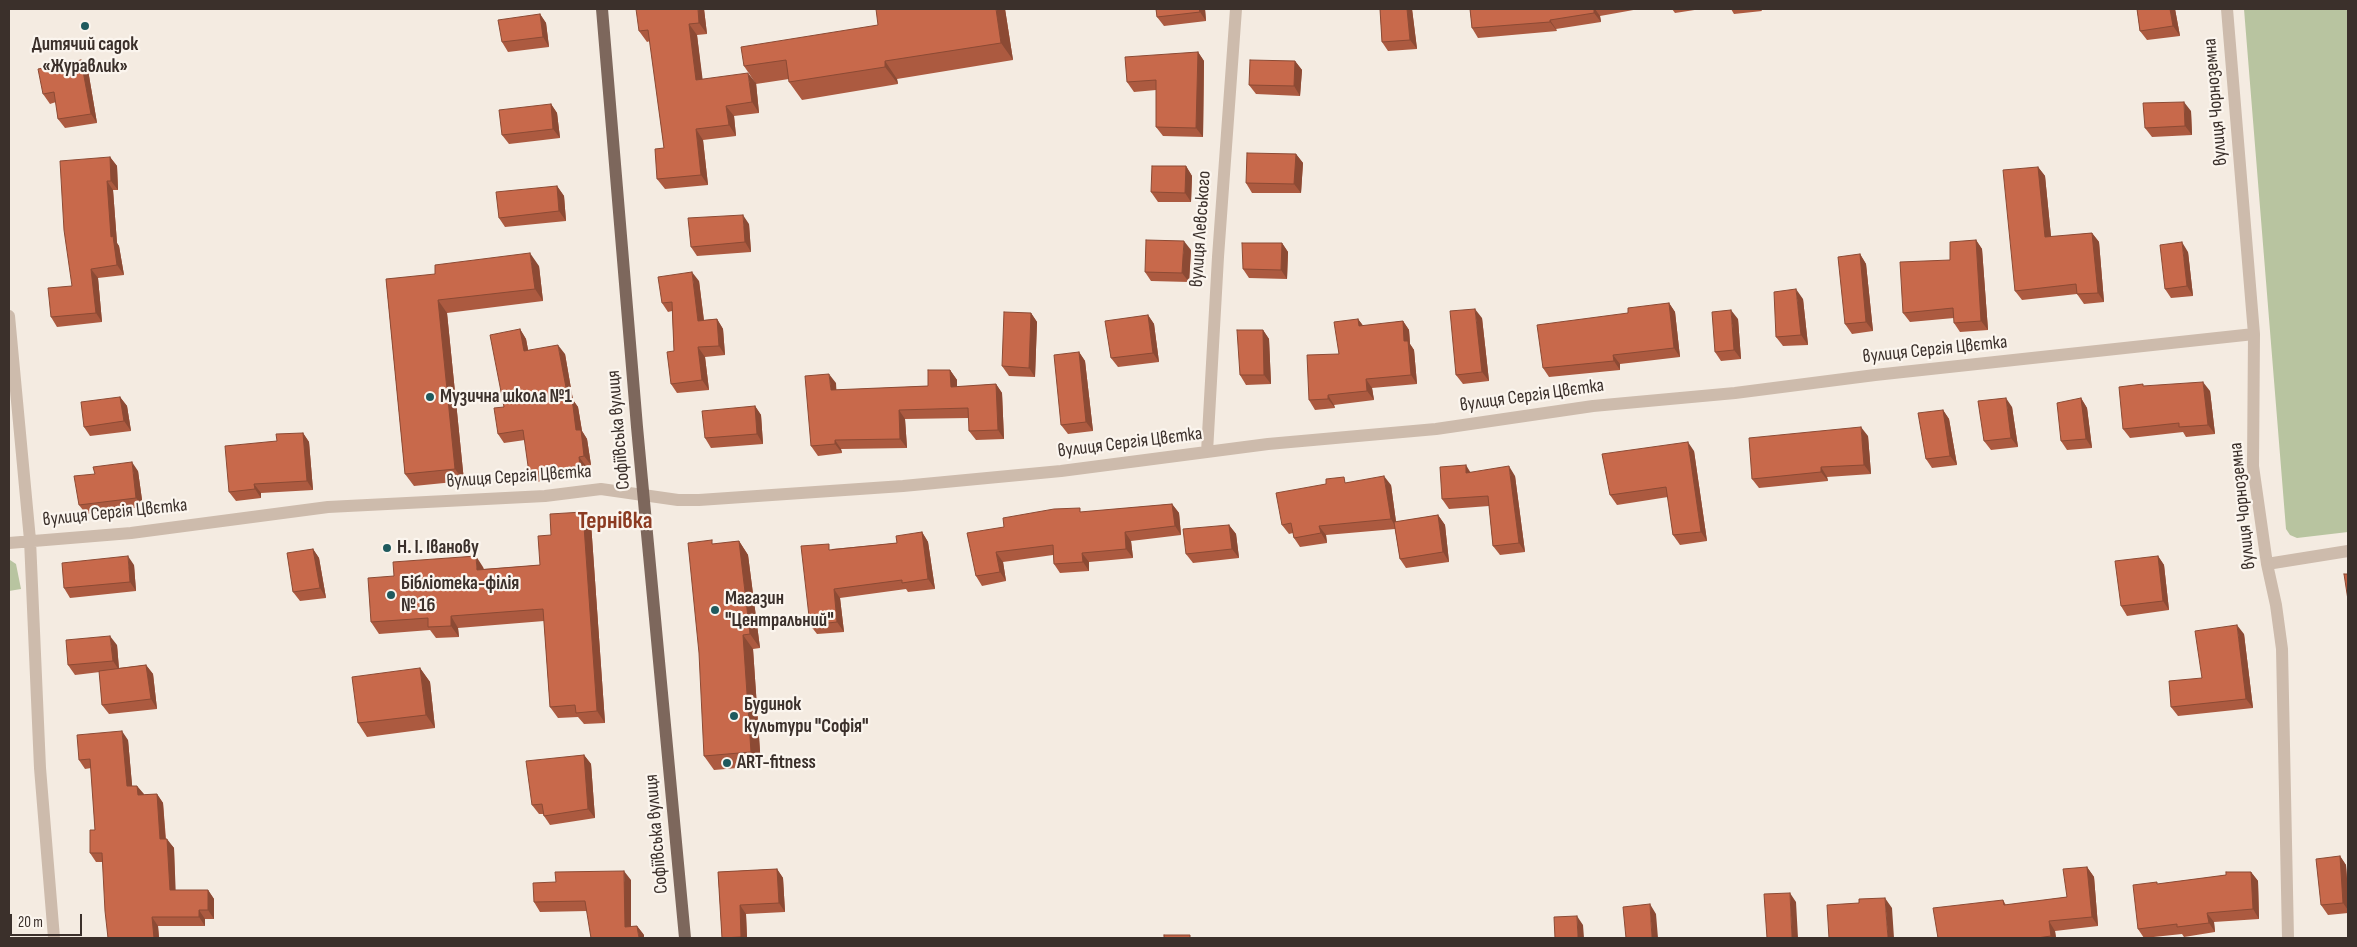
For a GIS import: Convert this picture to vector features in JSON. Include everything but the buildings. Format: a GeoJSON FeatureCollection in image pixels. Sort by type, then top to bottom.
{"type":"FeatureCollection","features":[{"type":"Feature","properties":{"kind":"main road","name":"Софіївська вулиця"},"geometry":{"type":"LineString","coordinates":[[602,9],[685,938]]}},
{"type":"Feature","properties":{"kind":"street","name":"вулиця Левського"},"geometry":{"type":"LineString","coordinates":[[1207,452],[1218,257],[1236,9]]}},
{"type":"Feature","properties":{"kind":"street","name":"вулиця Чорноземна"},"geometry":{"type":"LineString","coordinates":[[2227,9],[2254,334],[2253,466],[2266,564],[2276,605],[2282,650],[2288,938]]}},
{"type":"Feature","properties":{"kind":"street"},"geometry":{"type":"LineString","coordinates":[[9,316],[30,540],[40,768],[54,938]]}},
{"type":"Feature","properties":{"kind":"street","name":"вулиця Сергія Цвєтка"},"geometry":{"type":"LineString","coordinates":[[9,543],[131,533],[328,507],[545,496],[601,489],[699,500],[893,487],[1061,471],[1268,444],[1436,428],[1593,406],[1735,393],[1876,375],[2254,334]]}},
{"type":"Feature","properties":{"kind":"street"},"geometry":{"type":"LineString","coordinates":[[2266,564],[2348,551]]}},
{"type":"Feature","properties":{"kind":"green space"},"geometry":{"type":"Polygon","coordinates":[[[2244,9],[2348,9],[2348,532],[2297,538],[2290,535],[2286,529],[2244,9]]]}},
{"type":"Feature","properties":{"kind":"green space"},"geometry":{"type":"Polygon","coordinates":[[[10,560],[16,564],[21,589],[9,591],[10,560]]]}},
{"type":"Feature","properties":{"kind":"place","name":"Дитячий садок «Журавлик»"},"geometry":{"type":"Point","coordinates":[85,26]}},
{"type":"Feature","properties":{"kind":"place","name":"Музична школа №1"},"geometry":{"type":"Point","coordinates":[430,397]}},
{"type":"Feature","properties":{"kind":"place","name":"Н. І. Іванову"},"geometry":{"type":"Point","coordinates":[387,548]}},
{"type":"Feature","properties":{"kind":"place","name":"Бібліотека-філія № 16"},"geometry":{"type":"Point","coordinates":[391,595]}},
{"type":"Feature","properties":{"kind":"place","name":"Магазин \"Центральний\""},"geometry":{"type":"Point","coordinates":[715,610]}},
{"type":"Feature","properties":{"kind":"place","name":"Будинок культури \"Софія\""},"geometry":{"type":"Point","coordinates":[734,716]}},
{"type":"Feature","properties":{"kind":"place","name":"ART-fitness"},"geometry":{"type":"Point","coordinates":[727,763]}},
{"type":"Feature","properties":{"kind":"district","name":"Тернівка"},"geometry":{"type":"Point","coordinates":[615,522]}}]}
